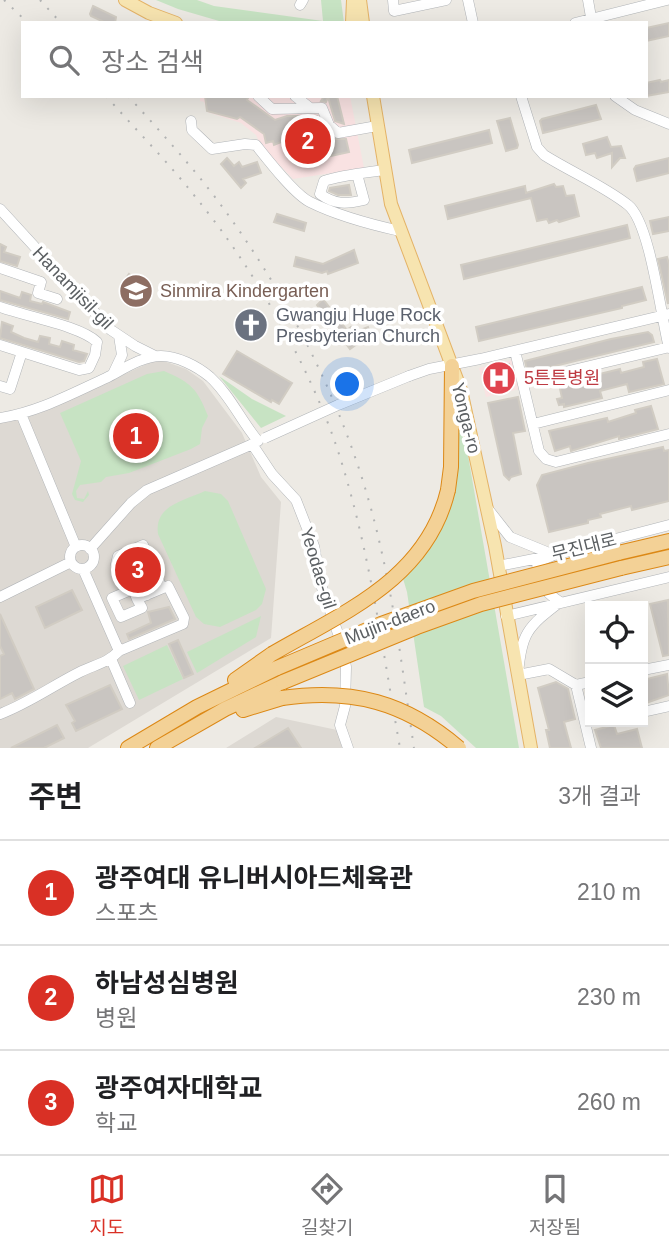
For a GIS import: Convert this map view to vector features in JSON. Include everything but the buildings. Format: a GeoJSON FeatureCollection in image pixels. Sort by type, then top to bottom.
{"type":"FeatureCollection","features":[{"type":"Feature","properties":{"kind":"highway"},"geometry":{"type":"LineString","coordinates":[[275,661],[400,575],[429,539],[448,490],[451,467],[452,366]]}},
{"type":"Feature","properties":{"kind":"highway","name":"Mujin-daero"},"geometry":{"type":"LineString","coordinates":[[128,748],[275,661],[473,591],[669,541]]}},
{"type":"Feature","properties":{"kind":"highway","name":"Mujin-daero"},"geometry":{"type":"LineString","coordinates":[[158,748],[225,709],[417,626],[481,604],[669,556]]}},
{"type":"Feature","properties":{"kind":"highway"},"geometry":{"type":"LineString","coordinates":[[158,748],[253,706],[282,698],[332,694],[373,700],[418,718],[459,748]]}},
{"type":"Feature","properties":{"kind":"main road"},"geometry":{"type":"LineString","coordinates":[[125,0],[171,21]]}},
{"type":"Feature","properties":{"kind":"main road"},"geometry":{"type":"LineString","coordinates":[[352,21],[353,0]]}},
{"type":"Feature","properties":{"kind":"main road"},"geometry":{"type":"LineString","coordinates":[[360,0],[363,21]]}},
{"type":"Feature","properties":{"kind":"main road","name":"Yonga-ro"},"geometry":{"type":"LineString","coordinates":[[373,98],[391,204],[461,390],[498,566],[530,748]]}},
{"type":"Feature","properties":{"kind":"street"},"geometry":{"type":"LineString","coordinates":[[393,0],[394,11],[446,0]]}},
{"type":"Feature","properties":{"kind":"street"},"geometry":{"type":"LineString","coordinates":[[468,0],[473,21]]}},
{"type":"Feature","properties":{"kind":"street"},"geometry":{"type":"LineString","coordinates":[[588,0],[592,21],[667,0]]}},
{"type":"Feature","properties":{"kind":"street"},"geometry":{"type":"LineString","coordinates":[[260,98],[272,109],[322,108],[329,125],[338,133],[377,124]]}},
{"type":"Feature","properties":{"kind":"street"},"geometry":{"type":"LineString","coordinates":[[298,98],[311,107]]}},
{"type":"Feature","properties":{"kind":"street"},"geometry":{"type":"LineString","coordinates":[[522,98],[537,147],[544,155],[629,205],[636,214],[665,314],[669,347],[523,382]]}},
{"type":"Feature","properties":{"kind":"street"},"geometry":{"type":"LineString","coordinates":[[618,98],[635,110],[669,124]]}},
{"type":"Feature","properties":{"kind":"street"},"geometry":{"type":"LineString","coordinates":[[191,121],[192,130],[212,149],[256,145],[270,163],[310,202],[400,231]]}},
{"type":"Feature","properties":{"kind":"street"},"geometry":{"type":"LineString","coordinates":[[357,174],[364,200],[341,204],[320,194],[324,181],[357,174],[384,170]]}},
{"type":"Feature","properties":{"kind":"street","name":"Hanamjisil-gil"},"geometry":{"type":"LineString","coordinates":[[0,209],[118,335],[155,356]]}},
{"type":"Feature","properties":{"kind":"street"},"geometry":{"type":"LineString","coordinates":[[0,268],[41,282],[38,293],[57,299]]}},
{"type":"Feature","properties":{"kind":"street"},"geometry":{"type":"LineString","coordinates":[[0,307],[91,336],[97,342],[89,368],[79,370],[0,345]]}},
{"type":"Feature","properties":{"kind":"street"},"geometry":{"type":"LineString","coordinates":[[90,549],[131,503],[147,490],[338,405],[429,369],[452,366],[665,314]]}},
{"type":"Feature","properties":{"kind":"street"},"geometry":{"type":"LineString","coordinates":[[113,374],[122,355],[118,335]]}},
{"type":"Feature","properties":{"kind":"street"},"geometry":{"type":"LineString","coordinates":[[515,351],[539,451],[546,459],[556,462],[669,434]]}},
{"type":"Feature","properties":{"kind":"street"},"geometry":{"type":"LineString","coordinates":[[0,386],[9,389],[22,352]]}},
{"type":"Feature","properties":{"kind":"street"},"geometry":{"type":"LineString","coordinates":[[0,418],[55,402],[155,356]]}},
{"type":"Feature","properties":{"kind":"street","name":"Yeodae-gil"},"geometry":{"type":"LineString","coordinates":[[155,356],[180,361],[210,377],[228,397],[258,441],[271,474],[296,500],[314,545],[321,584],[342,645],[345,706],[341,725],[348,748]]}},
{"type":"Feature","properties":{"kind":"street"},"geometry":{"type":"LineString","coordinates":[[533,424],[669,390]]}},
{"type":"Feature","properties":{"kind":"street"},"geometry":{"type":"LineString","coordinates":[[21,414],[76,547]]}},
{"type":"Feature","properties":{"kind":"street"},"geometry":{"type":"LineString","coordinates":[[486,507],[510,537],[554,555]]}},
{"type":"Feature","properties":{"kind":"street","name":"무진대로"},"geometry":{"type":"LineString","coordinates":[[498,566],[554,555],[669,525]]}},
{"type":"Feature","properties":{"kind":"street"},"geometry":{"type":"LineString","coordinates":[[83,545],[90,549],[93,559],[90,565],[83,569],[76,568],[70,555],[76,547],[83,545]]}},
{"type":"Feature","properties":{"kind":"street"},"geometry":{"type":"LineString","coordinates":[[128,591],[116,564],[118,556],[143,545],[162,588]]}},
{"type":"Feature","properties":{"kind":"street"},"geometry":{"type":"LineString","coordinates":[[130,551],[142,597],[142,608],[121,617],[112,598],[133,589],[142,597]]}},
{"type":"Feature","properties":{"kind":"street"},"geometry":{"type":"LineString","coordinates":[[554,555],[538,562],[536,571],[538,580],[547,592],[560,602]]}},
{"type":"Feature","properties":{"kind":"street"},"geometry":{"type":"LineString","coordinates":[[0,597],[71,562]]}},
{"type":"Feature","properties":{"kind":"street"},"geometry":{"type":"LineString","coordinates":[[83,569],[130,703]]}},
{"type":"Feature","properties":{"kind":"street"},"geometry":{"type":"LineString","coordinates":[[506,617],[669,577]]}},
{"type":"Feature","properties":{"kind":"street"},"geometry":{"type":"LineString","coordinates":[[0,714],[34,700],[79,673],[183,624],[184,618],[168,586],[142,597]]}},
{"type":"Feature","properties":{"kind":"street"},"geometry":{"type":"LineString","coordinates":[[560,602],[539,618],[524,636],[518,676],[549,669],[576,685],[585,720]]}},
{"type":"Feature","properties":{"kind":"street"},"geometry":{"type":"LineString","coordinates":[[648,669],[669,665]]}},
{"type":"Feature","properties":{"kind":"street"},"geometry":{"type":"LineString","coordinates":[[576,685],[585,682]]}},
{"type":"Feature","properties":{"kind":"street"},"geometry":{"type":"LineString","coordinates":[[648,711],[669,706]]}},
{"type":"Feature","properties":{"kind":"street"},"geometry":{"type":"LineString","coordinates":[[587,727],[591,748]]}},
{"type":"Feature","properties":{"kind":"shaded area"},"geometry":{"type":"Polygon","coordinates":[[[200,98],[350,98],[364,168],[293,179],[261,146],[256,135],[241,123],[207,112],[204,102],[200,101],[200,98]]]}},
{"type":"Feature","properties":{"kind":"shaded area"},"geometry":{"type":"Polygon","coordinates":[[[161,360],[186,369],[203,381],[242,433],[261,477],[281,502],[271,638],[88,748],[0,748],[0,421],[40,413],[151,362],[161,360]]]}},
{"type":"Feature","properties":{"kind":"shaded area","name":"5튼튼병원"},"geometry":{"type":"Polygon","coordinates":[[[512,360],[519,389],[486,397],[479,368],[512,360]]]}},
{"type":"Feature","properties":{"kind":"shaded area"},"geometry":{"type":"Polygon","coordinates":[[[276,717],[337,730],[342,748],[226,748],[276,717]]]}},
{"type":"Feature","properties":{"kind":"green space"},"geometry":{"type":"Polygon","coordinates":[[[156,0],[197,0],[214,6],[323,21],[219,21],[156,0]]]}},
{"type":"Feature","properties":{"kind":"green space"},"geometry":{"type":"Polygon","coordinates":[[[321,0],[341,0],[344,21],[323,21],[321,0]]]}},
{"type":"Feature","properties":{"kind":"green space"},"geometry":{"type":"Polygon","coordinates":[[[164,371],[187,383],[200,399],[208,416],[202,428],[200,444],[129,473],[80,485],[76,491],[77,498],[84,499],[88,491],[89,495],[83,502],[75,500],[72,494],[81,461],[60,413],[147,374],[164,371]]]}},
{"type":"Feature","properties":{"kind":"green space"},"geometry":{"type":"Polygon","coordinates":[[[219,376],[252,399],[286,416],[261,428],[219,376]]]}},
{"type":"Feature","properties":{"kind":"green space"},"geometry":{"type":"Polygon","coordinates":[[[462,421],[519,748],[476,748],[441,716],[424,707],[407,592],[401,572],[455,478],[458,423],[462,421]]]}},
{"type":"Feature","properties":{"kind":"green space"},"geometry":{"type":"Polygon","coordinates":[[[205,491],[221,494],[228,501],[266,589],[262,604],[256,610],[220,627],[204,624],[196,617],[158,534],[158,524],[166,510],[205,491]]]}},
{"type":"Feature","properties":{"kind":"green space"},"geometry":{"type":"Polygon","coordinates":[[[261,616],[256,637],[197,673],[187,652],[261,616]]]}},
{"type":"Feature","properties":{"kind":"green space"},"geometry":{"type":"Polygon","coordinates":[[[167,645],[183,679],[139,700],[123,666],[167,645]]]}},
{"type":"Feature","properties":{"kind":"railway"},"geometry":{"type":"LineString","coordinates":[[4,0],[26,21]]}},
{"type":"Feature","properties":{"kind":"railway"},"geometry":{"type":"LineString","coordinates":[[40,0],[59,21]]}},
{"type":"Feature","properties":{"kind":"railway"},"geometry":{"type":"LineString","coordinates":[[108,98],[175,172],[238,254],[295,350],[311,384],[337,448],[358,522],[374,596],[400,748]]}},
{"type":"Feature","properties":{"kind":"railway"},"geometry":{"type":"LineString","coordinates":[[130,98],[218,201],[272,281],[318,366],[355,456],[381,549],[414,748]]}},
{"type":"Feature","properties":{"kind":"place","name":"하남성심병원"},"geometry":{"type":"Point","coordinates":[308,141]}},
{"type":"Feature","properties":{"kind":"place","name":"Sinmira Kindergarten"},"geometry":{"type":"Point","coordinates":[136,291]}},
{"type":"Feature","properties":{"kind":"place","name":"Gwangju Huge Rock Presbyterian Church"},"geometry":{"type":"Point","coordinates":[251,325]}},
{"type":"Feature","properties":{"kind":"place","name":"5튼튼병원"},"geometry":{"type":"Point","coordinates":[499,378]}},
{"type":"Feature","properties":{"kind":"place","name":"광주여대 유니버시아드체육관"},"geometry":{"type":"Point","coordinates":[136,436]}},
{"type":"Feature","properties":{"kind":"place","name":"광주여자대학교"},"geometry":{"type":"Point","coordinates":[138,570]}}]}
